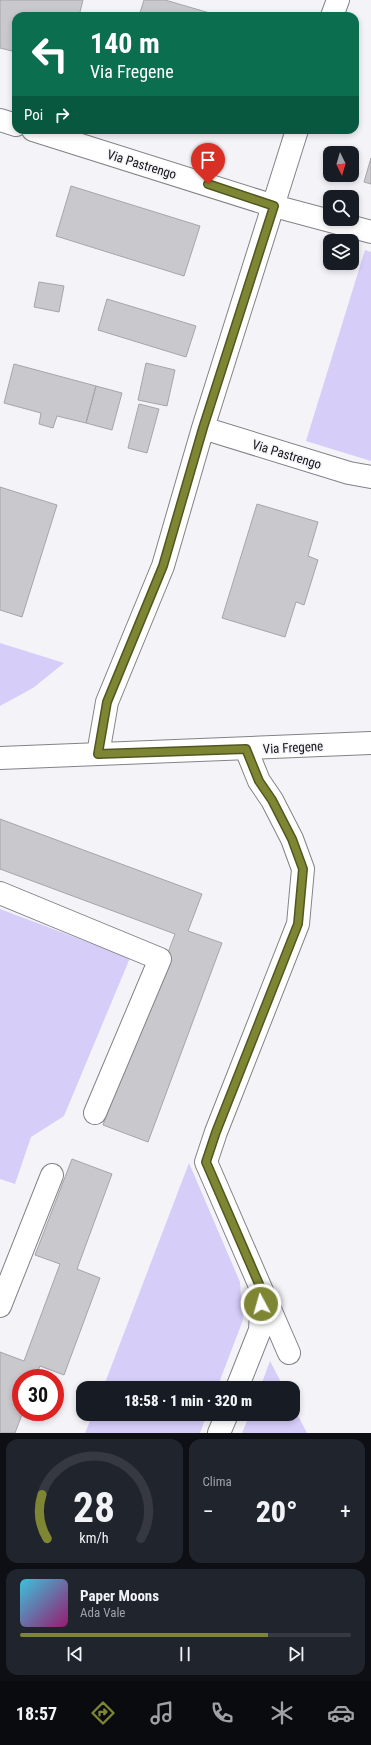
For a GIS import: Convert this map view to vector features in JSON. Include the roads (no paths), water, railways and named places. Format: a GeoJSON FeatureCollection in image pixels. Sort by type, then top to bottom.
{"type":"FeatureCollection","features":[{"type":"Feature","properties":{"kind":"street"},"geometry":{"type":"LineString","coordinates":[[334,12],[338,0]]}},
{"type":"Feature","properties":{"kind":"street"},"geometry":{"type":"LineString","coordinates":[[0,120],[12,124]]}},
{"type":"Feature","properties":{"kind":"street","name":"Via Pastrengo"},"geometry":{"type":"LineString","coordinates":[[46,134],[274,206],[371,232]]}},
{"type":"Feature","properties":{"kind":"street"},"geometry":{"type":"LineString","coordinates":[[98,754],[107,702],[163,566],[203,428],[296,134]]}},
{"type":"Feature","properties":{"kind":"street","name":"Via Pastrengo"},"geometry":{"type":"LineString","coordinates":[[203,428],[349,473],[371,477]]}},
{"type":"Feature","properties":{"kind":"street","name":"Via Fregene"},"geometry":{"type":"LineString","coordinates":[[0,758],[371,743]]}},
{"type":"Feature","properties":{"kind":"street"},"geometry":{"type":"LineString","coordinates":[[246,749],[259,781],[272,800],[292,839],[303,869],[298,924],[216,1132],[206,1162],[289,1353]]}},
{"type":"Feature","properties":{"kind":"street"},"geometry":{"type":"LineString","coordinates":[[0,893],[160,959],[95,1113]]}},
{"type":"Feature","properties":{"kind":"street"},"geometry":{"type":"LineString","coordinates":[[0,1306],[52,1175]]}},
{"type":"Feature","properties":{"kind":"street"},"geometry":{"type":"LineString","coordinates":[[240,1381],[260,1330],[262,1291]]}},
{"type":"Feature","properties":{"kind":"street"},"geometry":{"type":"LineString","coordinates":[[219,1433],[224,1421]]}}]}
